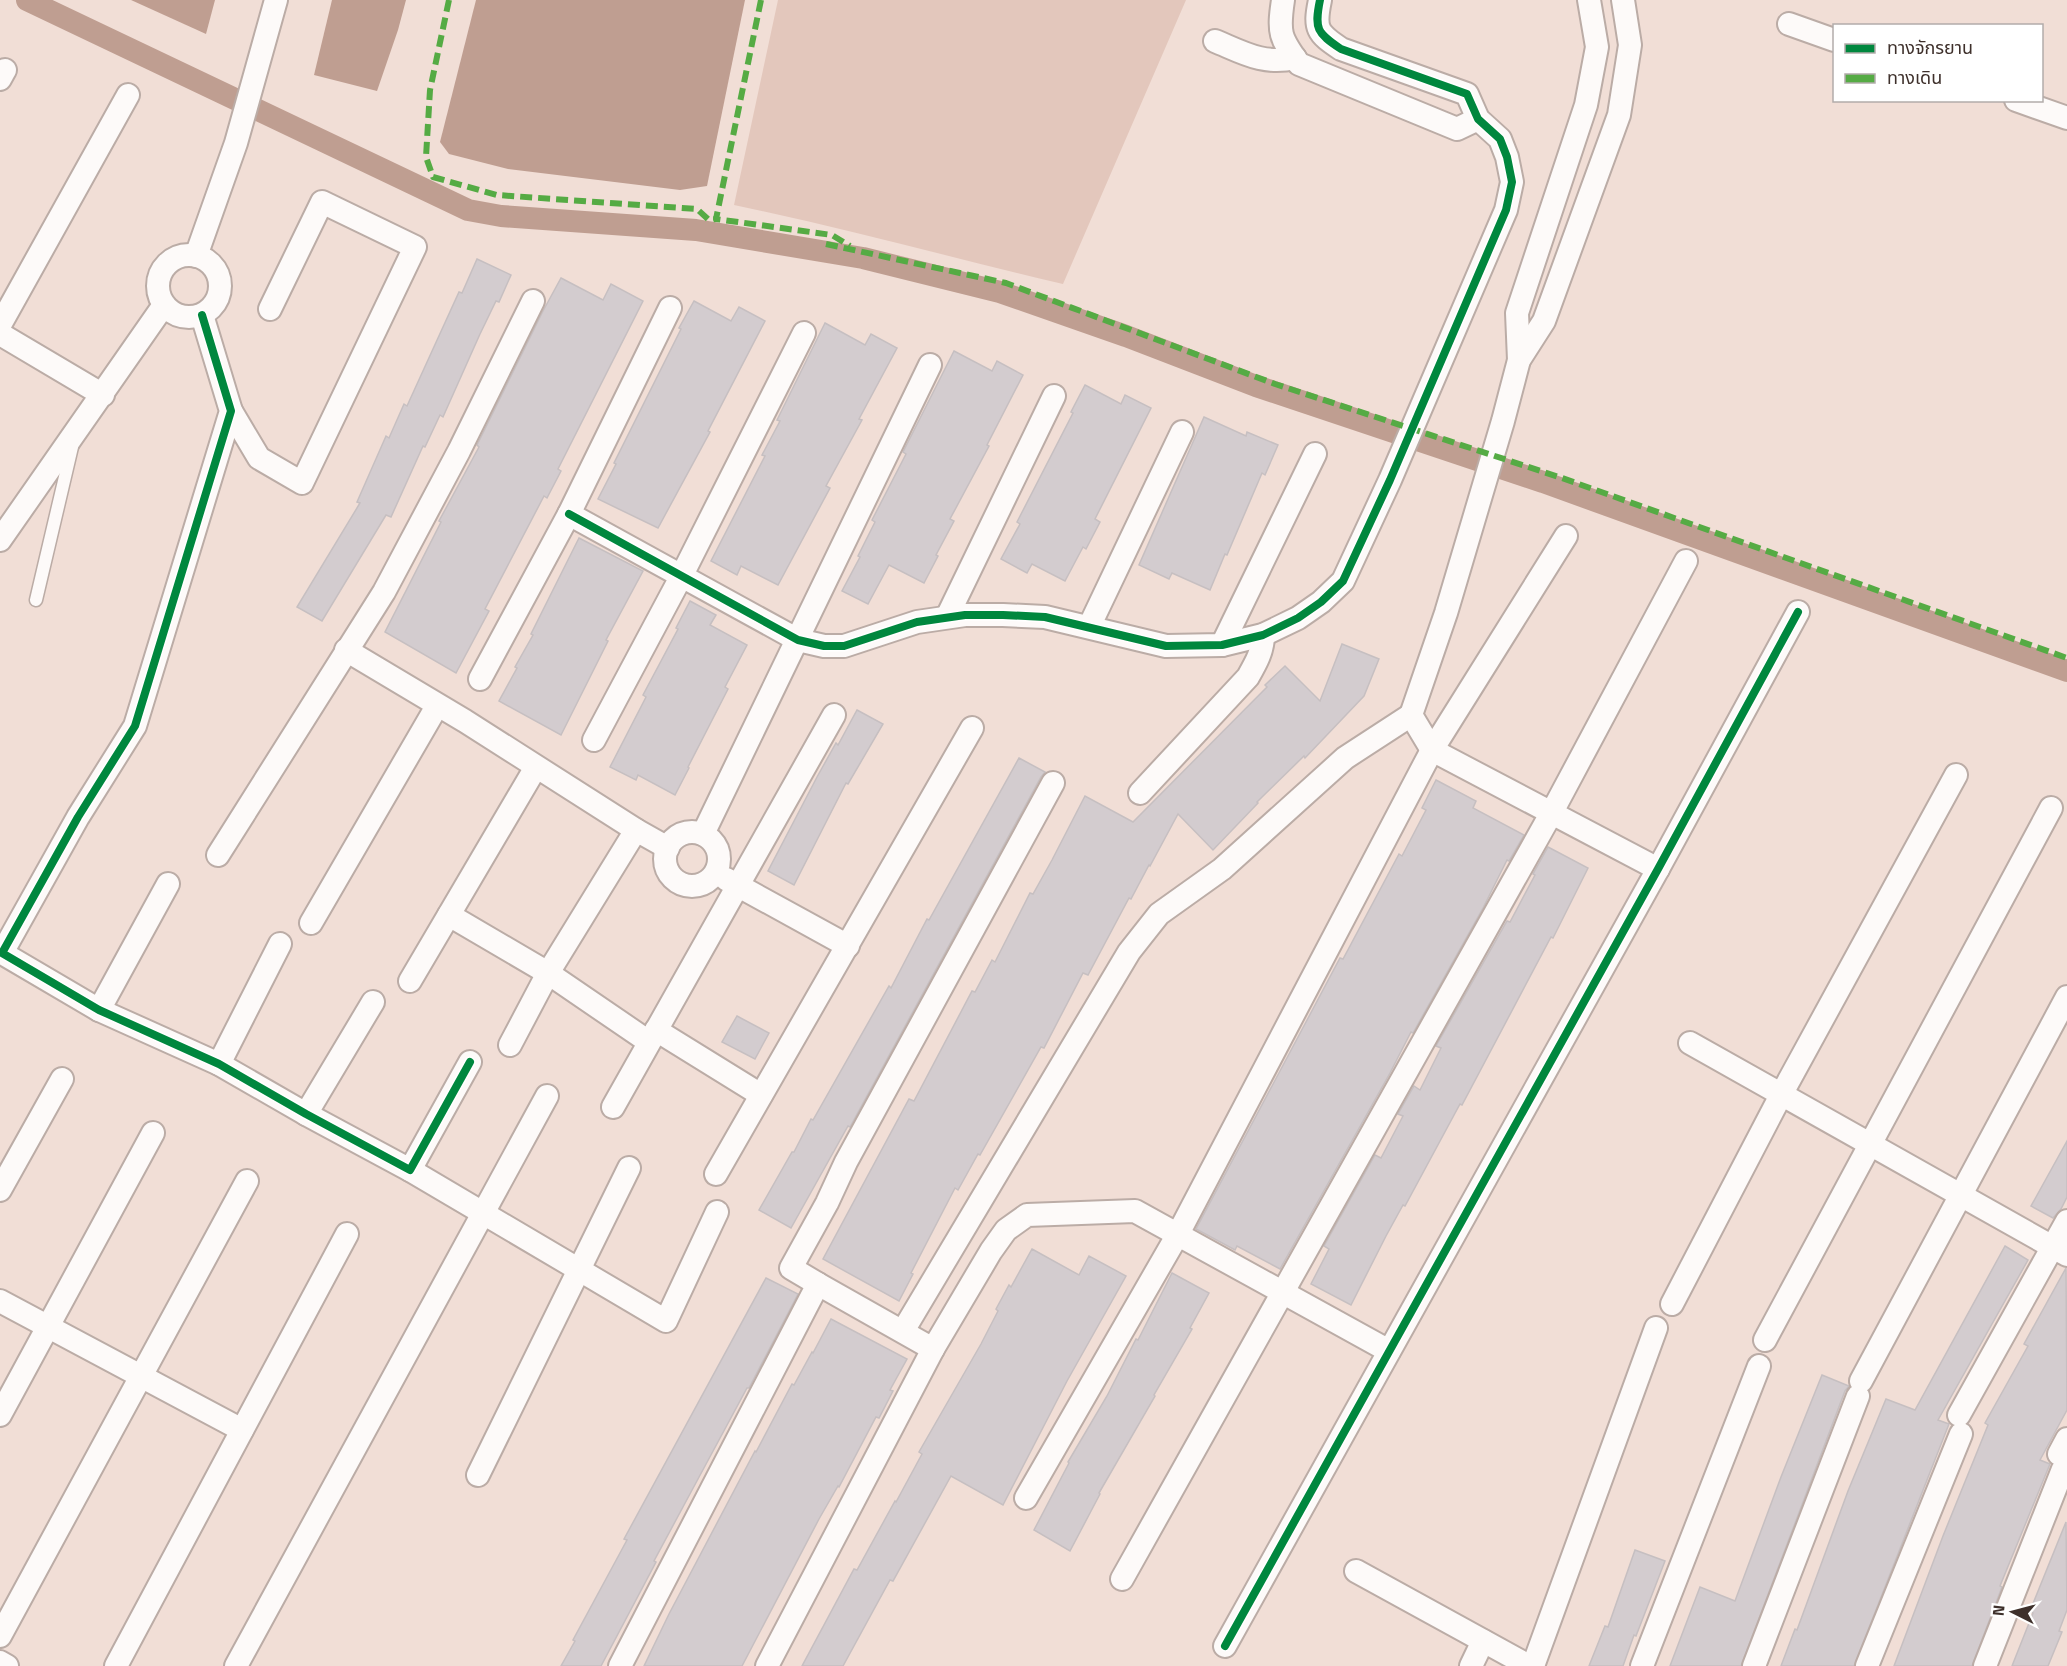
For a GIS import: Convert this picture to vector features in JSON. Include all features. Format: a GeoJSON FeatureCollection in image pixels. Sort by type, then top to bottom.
{"type":"FeatureCollection","features":[{"type":"Feature","properties":{"kind":"street"},"geometry":{"type":"LineString","coordinates":[[196,256],[236,142],[276,0]]}},
{"type":"Feature","properties":{"kind":"street"},"geometry":{"type":"LineString","coordinates":[[1283,0],[1280,22],[1285,46],[1299,64],[1457,129],[1478,119]]}},
{"type":"Feature","properties":{"kind":"street"},"geometry":{"type":"LineString","coordinates":[[569,514],[798,640],[824,646],[844,646],[917,622],[965,615],[1045,617],[1166,646],[1222,645],[1263,635],[1298,618],[1343,581],[1390,480],[1506,210],[1512,182],[1500,139],[1478,119],[1467,94],[1341,49],[1324,38],[1316,21],[1320,0]]}},
{"type":"Feature","properties":{"kind":"street"},"geometry":{"type":"LineString","coordinates":[[1519,360],[1516,313],[1586,105],[1597,47],[1589,0]]}},
{"type":"Feature","properties":{"kind":"street"},"geometry":{"type":"LineString","coordinates":[[903,1331],[1129,952],[1159,914],[1222,869],[1345,758],[1411,715],[1446,612],[1519,360],[1544,321],[1619,115],[1630,45],[1623,0]]}},
{"type":"Feature","properties":{"kind":"street"},"geometry":{"type":"LineString","coordinates":[[1789,24],[1833,40]]}},
{"type":"Feature","properties":{"kind":"street"},"geometry":{"type":"LineString","coordinates":[[1215,41],[1268,61],[1295,58]]}},
{"type":"Feature","properties":{"kind":"street"},"geometry":{"type":"LineString","coordinates":[[0,326],[128,95]]}},
{"type":"Feature","properties":{"kind":"street"},"geometry":{"type":"LineString","coordinates":[[2022,102],[2067,118]]}},
{"type":"Feature","properties":{"kind":"street"},"geometry":{"type":"LineString","coordinates":[[1586,105],[1619,115]]}},
{"type":"Feature","properties":{"kind":"street"},"geometry":{"type":"LineString","coordinates":[[202,315],[231,411],[259,458],[302,483],[415,247],[322,202],[270,309]]}},
{"type":"Feature","properties":{"kind":"street"},"geometry":{"type":"LineString","coordinates":[[181,256],[196,256],[210,262],[220,280],[217,301],[211,309],[192,318],[181,317],[164,305],[158,286],[159,276],[171,260],[181,256]]}},
{"type":"Feature","properties":{"kind":"street"},"geometry":{"type":"LineString","coordinates":[[218,855],[384,592],[459,451],[533,301]]}},
{"type":"Feature","properties":{"kind":"street"},"geometry":{"type":"LineString","coordinates":[[0,540],[164,305]]}},
{"type":"Feature","properties":{"kind":"street"},"geometry":{"type":"LineString","coordinates":[[480,679],[569,514],[670,308]]}},
{"type":"Feature","properties":{"kind":"street"},"geometry":{"type":"LineString","coordinates":[[594,740],[682,575],[804,333]]}},
{"type":"Feature","properties":{"kind":"street"},"geometry":{"type":"LineString","coordinates":[[0,334],[103,395]]}},
{"type":"Feature","properties":{"kind":"street"},"geometry":{"type":"LineString","coordinates":[[703,834],[930,365]]}},
{"type":"Feature","properties":{"kind":"street"},"geometry":{"type":"LineString","coordinates":[[947,617],[1054,396]]}},
{"type":"Feature","properties":{"kind":"street"},"geometry":{"type":"LineString","coordinates":[[231,411],[135,726],[78,817],[2,953],[99,1010],[219,1064],[410,1170],[666,1322],[717,1212]]}},
{"type":"Feature","properties":{"kind":"street"},"geometry":{"type":"LineString","coordinates":[[1089,627],[1182,432]]}},
{"type":"Feature","properties":{"kind":"street"},"geometry":{"type":"LineString","coordinates":[[1222,645],[1315,454]]}},
{"type":"Feature","properties":{"kind":"street"},"geometry":{"type":"LineString","coordinates":[[1026,1498],[1178,1234],[1432,750],[1566,536]]}},
{"type":"Feature","properties":{"kind":"street"},"geometry":{"type":"LineString","coordinates":[[1122,1579],[1551,812],[1686,561]]}},
{"type":"Feature","properties":{"kind":"street"},"geometry":{"type":"LineString","coordinates":[[1225,1646],[1658,869],[1798,612]]}},
{"type":"Feature","properties":{"kind":"street"},"geometry":{"type":"LineString","coordinates":[[1140,793],[1248,677],[1259,658],[1263,646],[1263,635]]}},
{"type":"Feature","properties":{"kind":"street"},"geometry":{"type":"LineString","coordinates":[[346,650],[668,848]]}},
{"type":"Feature","properties":{"kind":"street"},"geometry":{"type":"LineString","coordinates":[[310,923],[437,706]]}},
{"type":"Feature","properties":{"kind":"street"},"geometry":{"type":"LineString","coordinates":[[1411,715],[1432,750],[1658,869]]}},
{"type":"Feature","properties":{"kind":"street"},"geometry":{"type":"LineString","coordinates":[[613,1107],[834,716]]}},
{"type":"Feature","properties":{"kind":"street"},"geometry":{"type":"LineString","coordinates":[[716,1174],[972,728]]}},
{"type":"Feature","properties":{"kind":"street"},"geometry":{"type":"LineString","coordinates":[[410,981],[536,766]]}},
{"type":"Feature","properties":{"kind":"street"},"geometry":{"type":"LineString","coordinates":[[1672,1304],[1781,1095],[1956,775]]}},
{"type":"Feature","properties":{"kind":"street"},"geometry":{"type":"LineString","coordinates":[[933,1348],[791,1268],[827,1203],[846,1162],[1053,783]]}},
{"type":"Feature","properties":{"kind":"street"},"geometry":{"type":"LineString","coordinates":[[1765,1340],[2051,808]]}},
{"type":"Feature","properties":{"kind":"street"},"geometry":{"type":"LineString","coordinates":[[510,1045],[548,973],[636,830]]}},
{"type":"Feature","properties":{"kind":"street"},"geometry":{"type":"LineString","coordinates":[[687,832],[703,834],[715,843],[720,858],[717,873],[705,884],[690,887],[676,882],[666,869],[668,848],[673,840],[687,832]]}},
{"type":"Feature","properties":{"kind":"street"},"geometry":{"type":"LineString","coordinates":[[717,873],[848,946]]}},
{"type":"Feature","properties":{"kind":"street"},"geometry":{"type":"LineString","coordinates":[[99,1010],[168,884]]}},
{"type":"Feature","properties":{"kind":"street"},"geometry":{"type":"LineString","coordinates":[[449,915],[653,1036],[761,1095]]}},
{"type":"Feature","properties":{"kind":"street"},"geometry":{"type":"LineString","coordinates":[[219,1064],[280,944]]}},
{"type":"Feature","properties":{"kind":"street"},"geometry":{"type":"LineString","coordinates":[[1754,1666],[1859,1389],[2067,997]]}},
{"type":"Feature","properties":{"kind":"street"},"geometry":{"type":"LineString","coordinates":[[306,1114],[373,1002]]}},
{"type":"Feature","properties":{"kind":"street"},"geometry":{"type":"LineString","coordinates":[[1690,1043],[2060,1251]]}},
{"type":"Feature","properties":{"kind":"street"},"geometry":{"type":"LineString","coordinates":[[410,1170],[470,1062]]}},
{"type":"Feature","properties":{"kind":"street"},"geometry":{"type":"LineString","coordinates":[[0,1190],[62,1079]]}},
{"type":"Feature","properties":{"kind":"street"},"geometry":{"type":"LineString","coordinates":[[236,1666],[547,1096]]}},
{"type":"Feature","properties":{"kind":"street"},"geometry":{"type":"LineString","coordinates":[[0,1415],[153,1132]]}},
{"type":"Feature","properties":{"kind":"street"},"geometry":{"type":"LineString","coordinates":[[478,1475],[629,1168]]}},
{"type":"Feature","properties":{"kind":"street"},"geometry":{"type":"LineString","coordinates":[[0,1636],[247,1181]]}},
{"type":"Feature","properties":{"kind":"street"},"geometry":{"type":"LineString","coordinates":[[767,1666],[933,1348],[991,1251],[1006,1230],[1027,1215],[1135,1211],[1389,1351]]}},
{"type":"Feature","properties":{"kind":"street"},"geometry":{"type":"LineString","coordinates":[[1867,1666],[1960,1425],[2060,1251],[2067,1221]]}},
{"type":"Feature","properties":{"kind":"street"},"geometry":{"type":"LineString","coordinates":[[116,1666],[347,1234]]}},
{"type":"Feature","properties":{"kind":"street"},"geometry":{"type":"LineString","coordinates":[[620,1666],[818,1284]]}},
{"type":"Feature","properties":{"kind":"street"},"geometry":{"type":"LineString","coordinates":[[0,1301],[242,1430]]}},
{"type":"Feature","properties":{"kind":"street"},"geometry":{"type":"LineString","coordinates":[[1356,1571],[1531,1666],[1656,1329]]}},
{"type":"Feature","properties":{"kind":"street"},"geometry":{"type":"LineString","coordinates":[[1642,1666],[1759,1366]]}},
{"type":"Feature","properties":{"kind":"street"},"geometry":{"type":"LineString","coordinates":[[1985,1666],[2063,1454]]}},
{"type":"Feature","properties":{"kind":"street"},"geometry":{"type":"LineString","coordinates":[[1471,1666],[1483,1641]]}},
{"type":"Feature","properties":{"kind":"lane"},"geometry":{"type":"LineString","coordinates":[[36,600],[74,435]]}},
{"type":"Feature","properties":{"kind":"shaded area"},"geometry":{"type":"Polygon","coordinates":[[[131,0],[215,0],[206,34],[131,0]]]}},
{"type":"Feature","properties":{"kind":"shaded area"},"geometry":{"type":"Polygon","coordinates":[[[332,0],[406,0],[377,91],[314,75],[332,0]]]}},
{"type":"Feature","properties":{"kind":"shaded area"},"geometry":{"type":"Polygon","coordinates":[[[476,0],[745,0],[707,186],[680,190],[508,169],[449,154],[440,142],[476,0]]]}},
{"type":"Feature","properties":{"kind":"shaded area"},"geometry":{"type":"Polygon","coordinates":[[[778,0],[1186,0],[1063,284],[734,205],[778,0]]]}},
{"type":"Feature","properties":{"kind":"building"},"geometry":{"type":"Polygon","coordinates":[[[477,259],[511,275],[499,302],[496,301],[480,334],[443,417],[440,415],[425,447],[423,446],[391,517],[386,515],[322,621],[297,607],[360,503],[357,502],[386,436],[389,438],[404,404],[407,406],[459,292],[462,293],[477,259]]]}},
{"type":"Feature","properties":{"kind":"building"},"geometry":{"type":"Polygon","coordinates":[[[561,278],[603,300],[611,284],[643,301],[558,469],[561,471],[547,498],[544,496],[485,609],[489,611],[456,673],[385,632],[441,522],[439,521],[479,447],[477,445],[561,278]]]}},
{"type":"Feature","properties":{"kind":"building"},"geometry":{"type":"Polygon","coordinates":[[[694,301],[731,321],[739,307],[765,321],[708,431],[710,432],[658,528],[598,499],[694,301]]]}},
{"type":"Feature","properties":{"kind":"building"},"geometry":{"type":"Polygon","coordinates":[[[825,323],[865,345],[871,334],[897,348],[859,419],[862,420],[826,486],[830,488],[778,585],[741,566],[737,575],[711,561],[765,456],[762,455],[780,421],[777,420],[825,323]]]}},
{"type":"Feature","properties":{"kind":"building"},"geometry":{"type":"Polygon","coordinates":[[[954,351],[992,371],[997,361],[1023,375],[950,519],[954,521],[924,583],[889,565],[868,604],[842,591],[875,522],[872,520],[906,454],[903,452],[954,351]]]}},
{"type":"Feature","properties":{"kind":"building"},"geometry":{"type":"Polygon","coordinates":[[[1085,385],[1121,404],[1125,395],[1151,408],[1095,519],[1100,522],[1086,549],[1083,547],[1065,581],[1032,564],[1027,573],[1001,559],[1020,524],[1017,522],[1085,385]]]}},
{"type":"Feature","properties":{"kind":"building"},"geometry":{"type":"Polygon","coordinates":[[[1204,417],[1246,436],[1247,432],[1278,445],[1265,475],[1262,473],[1210,590],[1172,573],[1169,579],[1139,565],[1204,417]]]}},
{"type":"Feature","properties":{"kind":"building"},"geometry":{"type":"Polygon","coordinates":[[[579,538],[643,571],[606,640],[608,641],[561,735],[499,701],[579,538]]]}},
{"type":"Feature","properties":{"kind":"building"},"geometry":{"type":"Polygon","coordinates":[[[690,601],[716,615],[710,625],[747,645],[725,687],[728,689],[675,795],[638,775],[636,780],[610,767],[646,697],[643,695],[690,601]]]}},
{"type":"Feature","properties":{"kind":"building"},"geometry":{"type":"Polygon","coordinates":[[[1342,644],[1379,659],[1364,696],[1305,758],[1304,756],[1257,802],[1213,850],[1178,814],[1088,975],[1083,973],[1044,1048],[1041,1047],[958,1190],[955,1188],[899,1301],[823,1259],[909,1099],[914,1101],[972,991],[975,992],[992,960],[995,962],[1030,893],[1033,894],[1085,796],[1133,822],[1285,666],[1320,701],[1342,644]]]}},
{"type":"Feature","properties":{"kind":"building"},"geometry":{"type":"Polygon","coordinates":[[[857,710],[883,724],[848,784],[846,783],[794,885],[768,871],[817,777],[857,710]]]}},
{"type":"Feature","properties":{"kind":"building"},"geometry":{"type":"Polygon","coordinates":[[[1019,758],[1045,772],[850,1127],[848,1126],[791,1228],[759,1210],[889,986],[891,988],[927,919],[929,920],[1019,758]]]}},
{"type":"Feature","properties":{"kind":"building"},"geometry":{"type":"Polygon","coordinates":[[[1436,780],[1476,801],[1473,808],[1524,835],[1509,861],[1507,860],[1483,908],[1413,1033],[1411,1032],[1280,1269],[1237,1246],[1235,1250],[1196,1229],[1340,958],[1343,959],[1399,854],[1402,856],[1426,810],[1422,808],[1436,780]]]}},
{"type":"Feature","properties":{"kind":"building"},"geometry":{"type":"Polygon","coordinates":[[[1548,847],[1588,868],[1553,938],[1551,937],[1462,1105],[1460,1104],[1405,1206],[1403,1205],[1351,1305],[1311,1284],[1329,1249],[1324,1246],[1375,1155],[1381,1158],[1403,1116],[1398,1114],[1414,1086],[1420,1090],[1441,1048],[1436,1046],[1507,921],[1510,922],[1548,847]]]}},
{"type":"Feature","properties":{"kind":"building"},"geometry":{"type":"Polygon","coordinates":[[[737,1016],[769,1033],[755,1059],[722,1042],[737,1016]]]}},
{"type":"Feature","properties":{"kind":"building"},"geometry":{"type":"Polygon","coordinates":[[[2067,1141],[2067,1197],[2053,1218],[2031,1206],[2067,1141]]]}},
{"type":"Feature","properties":{"kind":"building"},"geometry":{"type":"Polygon","coordinates":[[[2005,1246],[2028,1260],[1938,1420],[1949,1424],[1854,1666],[1781,1666],[1886,1399],[1915,1410],[2005,1246]]]}},
{"type":"Feature","properties":{"kind":"building"},"geometry":{"type":"Polygon","coordinates":[[[1032,1249],[1079,1275],[1089,1256],[1126,1276],[1067,1381],[1003,1505],[951,1476],[843,1666],[802,1666],[854,1569],[857,1570],[896,1502],[922,1454],[919,1452],[981,1344],[1009,1285],[1011,1287],[1032,1249]]]}},
{"type":"Feature","properties":{"kind":"building"},"geometry":{"type":"Polygon","coordinates":[[[2066,1268],[2067,1410],[2040,1460],[2050,1464],[2000,1586],[2002,1587],[1972,1666],[1894,1666],[1988,1425],[1985,1423],[2028,1346],[2024,1344],[2066,1268]]]}},
{"type":"Feature","properties":{"kind":"building"},"geometry":{"type":"Polygon","coordinates":[[[1172,1273],[1209,1293],[1190,1328],[1192,1329],[1099,1493],[1070,1551],[1034,1530],[1068,1462],[1107,1396],[1136,1339],[1138,1340],[1172,1273]]]}},
{"type":"Feature","properties":{"kind":"building"},"geometry":{"type":"Polygon","coordinates":[[[766,1278],[798,1294],[749,1388],[654,1561],[656,1562],[601,1666],[561,1666],[627,1540],[624,1539],[766,1278]]]}},
{"type":"Feature","properties":{"kind":"building"},"geometry":{"type":"Polygon","coordinates":[[[831,1319],[907,1359],[890,1390],[893,1391],[879,1418],[876,1417],[839,1487],[819,1519],[742,1666],[644,1666],[755,1451],[831,1319]]]}},
{"type":"Feature","properties":{"kind":"building"},"geometry":{"type":"Polygon","coordinates":[[[1822,1375],[1849,1386],[1845,1391],[1741,1666],[1670,1666],[1700,1587],[1735,1601],[1822,1375]]]}},
{"type":"Feature","properties":{"kind":"building"},"geometry":{"type":"Polygon","coordinates":[[[2066,1522],[2067,1610],[2059,1631],[2062,1632],[2048,1666],[2012,1666],[2033,1613],[2030,1611],[2066,1522]]]}},
{"type":"Feature","properties":{"kind":"building"},"geometry":{"type":"Polygon","coordinates":[[[1635,1550],[1665,1561],[1636,1636],[1634,1635],[1623,1666],[1589,1666],[1605,1626],[1608,1627],[1635,1550]]]}},
{"type":"Feature","properties":{"kind":"waterway"},"geometry":{"type":"LineString","coordinates":[[27,0],[468,210],[501,216],[696,230],[863,258],[1000,292],[1126,336],[1256,386],[1543,482],[2067,671]]}},
{"type":"Feature","properties":{"kind":"marked path"},"geometry":{"type":"LineString","coordinates":[[449,0],[430,90],[426,157],[433,177],[497,195],[697,209],[709,220],[716,219]]}},
{"type":"Feature","properties":{"kind":"marked path"},"geometry":{"type":"LineString","coordinates":[[761,0],[716,219],[832,235],[850,246]]}},
{"type":"Feature","properties":{"kind":"marked path"},"geometry":{"type":"LineString","coordinates":[[826,244],[1006,283],[1275,384],[1562,478],[2067,658]]}},
{"type":"Feature","properties":{"kind":"cycle path"},"geometry":{"type":"LineString","coordinates":[[569,514],[798,640],[824,646],[844,646],[917,622],[965,615],[1045,617],[1166,646],[1222,645],[1263,635],[1298,618],[1321,602],[1343,581],[1390,480],[1506,210],[1512,182],[1507,157],[1500,139],[1478,119],[1467,94],[1341,49],[1327,39],[1319,29],[1317,18],[1320,0]]}},
{"type":"Feature","properties":{"kind":"cycle path"},"geometry":{"type":"LineString","coordinates":[[202,315],[231,411],[135,726],[78,817],[2,953],[99,1010],[219,1064],[410,1170],[470,1062]]}},
{"type":"Feature","properties":{"kind":"cycle path"},"geometry":{"type":"LineString","coordinates":[[1225,1646],[1658,869],[1798,612]]}}]}
